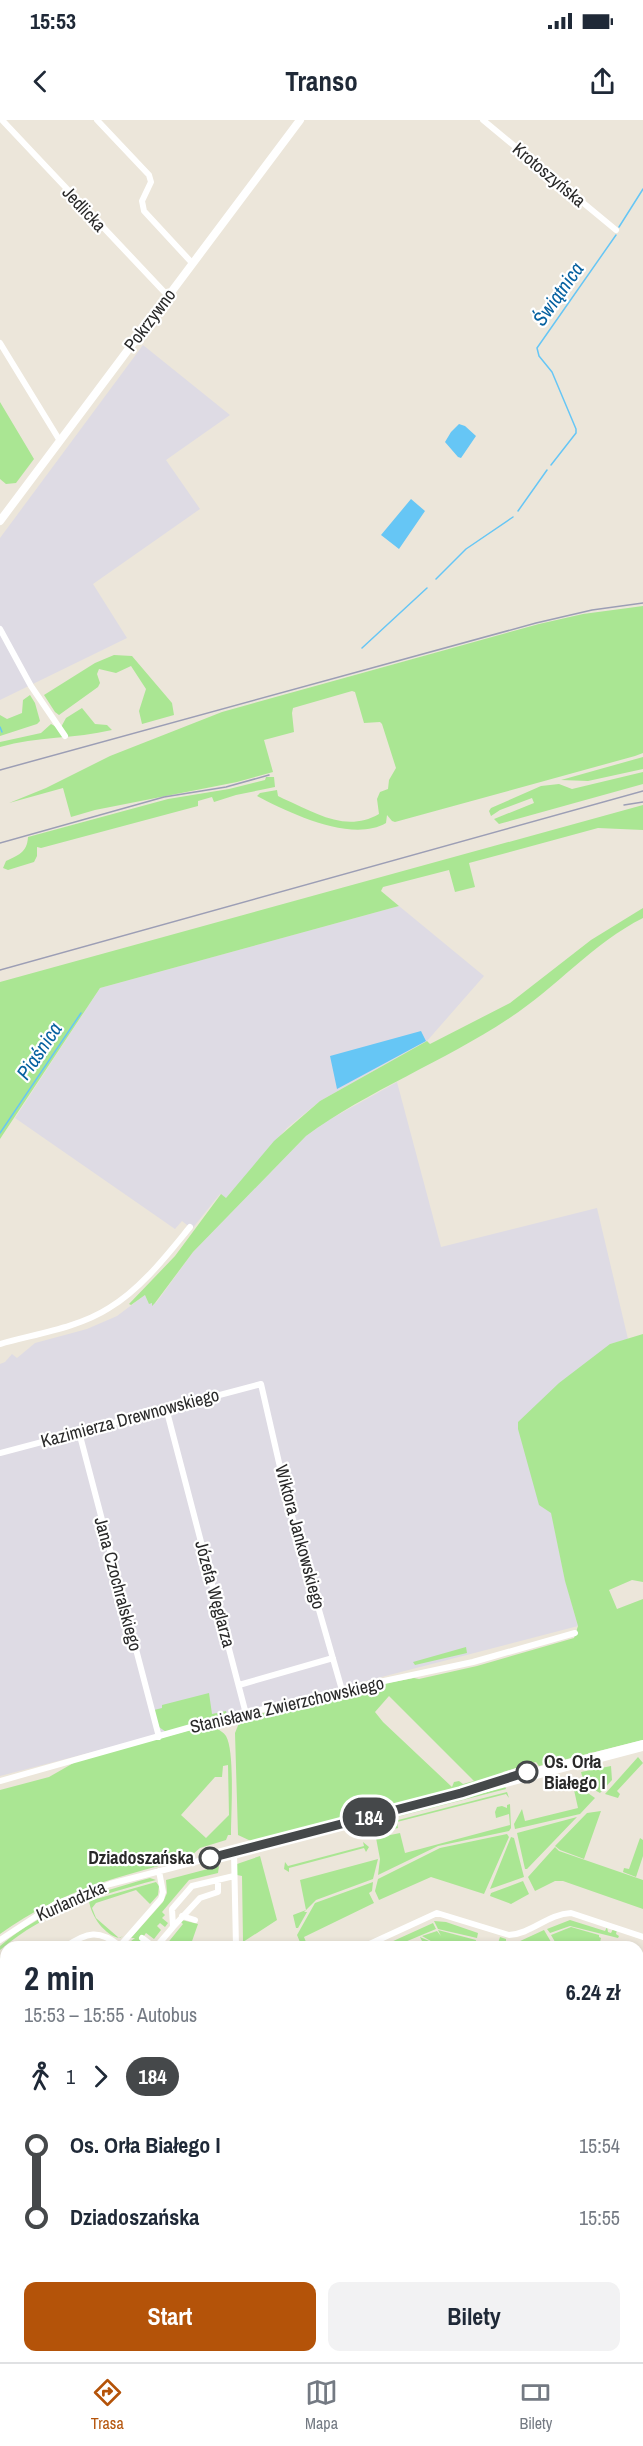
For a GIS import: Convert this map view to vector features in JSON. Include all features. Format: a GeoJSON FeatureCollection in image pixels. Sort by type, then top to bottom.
{"type":"FeatureCollection","features":[{"type":"Feature","properties":{"kind":"street","name":"Jedlicka"},"geometry":{"type":"LineString","coordinates":[[2,120],[168,297]]}},
{"type":"Feature","properties":{"kind":"street"},"geometry":{"type":"LineString","coordinates":[[97,120],[149,175],[151,183],[142,201],[144,211],[193,264]]}},
{"type":"Feature","properties":{"kind":"street","name":"Pokrzywno"},"geometry":{"type":"LineString","coordinates":[[0,521],[300,120]]}},
{"type":"Feature","properties":{"kind":"street","name":"Krotoszyńska"},"geometry":{"type":"LineString","coordinates":[[483,120],[616,230]]}},
{"type":"Feature","properties":{"kind":"street"},"geometry":{"type":"LineString","coordinates":[[0,343],[60,441]]}},
{"type":"Feature","properties":{"kind":"street"},"geometry":{"type":"LineString","coordinates":[[0,629],[31,686],[65,736]]}},
{"type":"Feature","properties":{"kind":"street"},"geometry":{"type":"LineString","coordinates":[[0,1344],[73,1323],[111,1308],[135,1289],[190,1227]]}},
{"type":"Feature","properties":{"kind":"street","name":"Kazimierza Drewnowskiego"},"geometry":{"type":"LineString","coordinates":[[0,1453],[261,1384]]}},
{"type":"Feature","properties":{"kind":"street","name":"Wiktora Jankowskiego"},"geometry":{"type":"LineString","coordinates":[[261,1384],[288,1502],[342,1689]]}},
{"type":"Feature","properties":{"kind":"street","name":"Józefa Węglarza"},"geometry":{"type":"LineString","coordinates":[[166,1408],[246,1714]]}},
{"type":"Feature","properties":{"kind":"street","name":"Jana Czochralskiego"},"geometry":{"type":"LineString","coordinates":[[78,1431],[159,1737]]}},
{"type":"Feature","properties":{"kind":"street","name":"Stanisława Zwierzchowskiego"},"geometry":{"type":"LineString","coordinates":[[0,1781],[198,1725],[342,1689],[471,1662],[574,1633]]}},
{"type":"Feature","properties":{"kind":"street"},"geometry":{"type":"LineString","coordinates":[[239,1685],[333,1659]]}},
{"type":"Feature","properties":{"kind":"street","name":"Kurlandzka"},"geometry":{"type":"LineString","coordinates":[[0,1940],[29,1919],[72,1897],[110,1884],[643,1743]]}},
{"type":"Feature","properties":{"kind":"street","name":"Kurlandzka"},"geometry":{"type":"LineString","coordinates":[[461,1793],[483,1790],[643,1749]]}},
{"type":"Feature","properties":{"kind":"street"},"geometry":{"type":"LineString","coordinates":[[234,1852],[236,1941]]}},
{"type":"Feature","properties":{"kind":"street"},"geometry":{"type":"LineString","coordinates":[[124,1941],[160,1899],[163,1892],[159,1871]]}},
{"type":"Feature","properties":{"kind":"street"},"geometry":{"type":"LineString","coordinates":[[173,1927],[172,1910],[192,1886],[234,1876]]}},
{"type":"Feature","properties":{"kind":"street"},"geometry":{"type":"LineString","coordinates":[[160,1941],[200,1898],[218,1892],[218,1880]]}},
{"type":"Feature","properties":{"kind":"street"},"geometry":{"type":"LineString","coordinates":[[376,1941],[436,1913],[509,1935],[519,1935],[559,1915],[571,1913],[643,1937]]}},
{"type":"Feature","properties":{"kind":"street"},"geometry":{"type":"LineString","coordinates":[[183,1916],[195,1920]]}},
{"type":"Feature","properties":{"kind":"street"},"geometry":{"type":"LineString","coordinates":[[77,1941],[90,1934],[100,1934],[110,1941]]}},
{"type":"Feature","properties":{"kind":"street"},"geometry":{"type":"LineString","coordinates":[[142,1938],[146,1941]]}},
{"type":"Feature","properties":{"kind":"shaded area"},"geometry":{"type":"Polygon","coordinates":[[[143,345],[230,415],[166,460],[200,509],[93,584],[127,638],[0,700],[0,538],[143,345]]]}},
{"type":"Feature","properties":{"kind":"shaded area"},"geometry":{"type":"Polygon","coordinates":[[[399,906],[484,976],[427,1041],[320,1101],[287,1128],[226,1198],[220,1194],[192,1229],[182,1221],[175,1229],[15,1118],[100,988],[399,906]]]}},
{"type":"Feature","properties":{"kind":"shaded area"},"geometry":{"type":"Polygon","coordinates":[[[397,1082],[441,1247],[597,1208],[628,1339],[610,1344],[551,1511],[565,1580],[578,1626],[0,1776],[0,1364],[12,1354],[17,1358],[35,1343],[87,1329],[117,1316],[145,1295],[156,1303],[193,1252],[306,1136],[327,1121],[397,1082]]]}},
{"type":"Feature","properties":{"kind":"green space"},"geometry":{"type":"Polygon","coordinates":[[[0,402],[34,459],[16,483],[6,484],[0,479],[0,402]]]}},
{"type":"Feature","properties":{"kind":"green space"},"geometry":{"type":"Polygon","coordinates":[[[643,606],[643,753],[635,756],[395,822],[387,815],[386,823],[356,830],[339,828],[303,817],[257,796],[260,793],[277,790],[278,796],[284,799],[319,815],[343,821],[355,822],[379,814],[377,799],[380,792],[388,789],[389,780],[396,768],[382,724],[380,722],[364,723],[355,692],[352,691],[293,708],[294,732],[264,740],[273,772],[237,782],[95,810],[71,817],[63,788],[9,803],[46,788],[110,756],[222,712],[539,624],[583,614],[643,606]]]}},
{"type":"Feature","properties":{"kind":"green space"},"geometry":{"type":"Polygon","coordinates":[[[114,655],[132,656],[172,703],[174,715],[142,724],[139,711],[146,689],[131,666],[116,673],[99,669],[98,687],[59,715],[55,712],[44,695],[95,663],[114,655]]]}},
{"type":"Feature","properties":{"kind":"green space"},"geometry":{"type":"Polygon","coordinates":[[[30,695],[40,721],[0,736],[0,715],[7,719],[22,713],[23,700],[30,695]]]}},
{"type":"Feature","properties":{"kind":"green space"},"geometry":{"type":"Polygon","coordinates":[[[82,708],[95,724],[107,725],[112,730],[14,743],[0,747],[0,742],[41,733],[51,724],[60,729],[66,718],[82,708]]]}},
{"type":"Feature","properties":{"kind":"green space"},"geometry":{"type":"Polygon","coordinates":[[[643,757],[643,769],[588,781],[561,780],[643,757]]]}},
{"type":"Feature","properties":{"kind":"green space"},"geometry":{"type":"Polygon","coordinates":[[[643,772],[643,784],[499,824],[494,819],[534,803],[532,798],[500,810],[491,816],[489,811],[491,808],[541,786],[559,784],[572,789],[643,772]]]}},
{"type":"Feature","properties":{"kind":"green space"},"geometry":{"type":"Polygon","coordinates":[[[266,777],[274,777],[275,787],[214,802],[212,797],[198,801],[198,806],[41,848],[37,847],[34,862],[8,870],[3,868],[6,861],[24,850],[28,837],[168,799],[229,789],[265,780],[266,777]]]}},
{"type":"Feature","properties":{"kind":"green space"},"geometry":{"type":"Polygon","coordinates":[[[643,805],[643,830],[598,828],[469,863],[475,887],[455,892],[449,870],[383,887],[381,891],[399,906],[100,988],[0,1139],[0,982],[643,805]]]}},
{"type":"Feature","properties":{"kind":"green space"},"geometry":{"type":"Polygon","coordinates":[[[643,908],[643,918],[607,940],[508,1019],[458,1049],[355,1104],[306,1136],[193,1252],[152,1306],[145,1295],[131,1305],[129,1304],[175,1256],[221,1194],[226,1198],[274,1141],[320,1101],[427,1041],[430,1044],[510,1003],[591,940],[643,908]]]}},
{"type":"Feature","properties":{"kind":"green space"},"geometry":{"type":"Polygon","coordinates":[[[643,1334],[643,1582],[632,1580],[609,1590],[617,1609],[643,1599],[643,1740],[539,1766],[536,1762],[503,1772],[502,1777],[253,1842],[238,1835],[235,1733],[244,1718],[361,1688],[419,1679],[477,1666],[574,1638],[578,1626],[565,1581],[551,1513],[539,1505],[518,1422],[559,1383],[610,1344],[643,1334]],[[389,1696],[375,1712],[452,1787],[454,1782],[459,1781],[463,1784],[474,1781],[389,1696]]]}},
{"type":"Feature","properties":{"kind":"green space"},"geometry":{"type":"Polygon","coordinates":[[[466,1647],[467,1653],[415,1665],[413,1662],[466,1647]]]}},
{"type":"Feature","properties":{"kind":"green space"},"geometry":{"type":"Polygon","coordinates":[[[209,1693],[212,1714],[226,1711],[227,1716],[166,1732],[159,1727],[154,1710],[162,1708],[162,1705],[209,1693]]]}},
{"type":"Feature","properties":{"kind":"green space"},"geometry":{"type":"Polygon","coordinates":[[[205,1726],[217,1729],[226,1736],[231,1755],[231,1835],[228,1835],[226,1840],[200,1848],[192,1855],[193,1857],[116,1878],[70,1895],[47,1905],[0,1934],[0,1790],[49,1777],[77,1761],[205,1726]],[[228,1765],[223,1766],[222,1777],[215,1777],[181,1815],[206,1838],[229,1815],[228,1765]]]}},
{"type":"Feature","properties":{"kind":"green space"},"geometry":{"type":"Polygon","coordinates":[[[638,1757],[643,1763],[617,1791],[620,1794],[618,1798],[605,1794],[638,1757]]]}},
{"type":"Feature","properties":{"kind":"green space"},"geometry":{"type":"Polygon","coordinates":[[[611,1766],[612,1780],[600,1793],[588,1784],[581,1772],[611,1766]]]}},
{"type":"Feature","properties":{"kind":"green space"},"geometry":{"type":"Polygon","coordinates":[[[505,1786],[506,1789],[369,1824],[374,1820],[505,1786]]]}},
{"type":"Feature","properties":{"kind":"green space"},"geometry":{"type":"Polygon","coordinates":[[[578,1786],[595,1798],[580,1814],[515,1829],[514,1824],[522,1809],[525,1821],[578,1808],[574,1790],[578,1786]]]}},
{"type":"Feature","properties":{"kind":"green space"},"geometry":{"type":"Polygon","coordinates":[[[507,1792],[509,1798],[506,1794],[397,1822],[398,1828],[373,1833],[371,1827],[507,1792]]]}},
{"type":"Feature","properties":{"kind":"green space"},"geometry":{"type":"Polygon","coordinates":[[[510,1804],[511,1828],[509,1831],[438,1846],[378,1875],[380,1859],[376,1838],[400,1833],[405,1853],[510,1825],[509,1814],[496,1818],[495,1812],[497,1807],[507,1808],[510,1804]]]}},
{"type":"Feature","properties":{"kind":"green space"},"geometry":{"type":"Polygon","coordinates":[[[601,1811],[584,1859],[555,1846],[587,1813],[601,1811]]]}},
{"type":"Feature","properties":{"kind":"green space"},"geometry":{"type":"Polygon","coordinates":[[[577,1817],[527,1869],[525,1869],[517,1833],[577,1817]]]}},
{"type":"Feature","properties":{"kind":"green space"},"geometry":{"type":"Polygon","coordinates":[[[507,1834],[509,1837],[484,1894],[431,1877],[379,1900],[375,1891],[378,1879],[440,1848],[507,1834]]]}},
{"type":"Feature","properties":{"kind":"green space"},"geometry":{"type":"Polygon","coordinates":[[[511,1837],[514,1838],[524,1877],[490,1889],[511,1837]]]}},
{"type":"Feature","properties":{"kind":"green space"},"geometry":{"type":"Polygon","coordinates":[[[640,1838],[643,1840],[643,1856],[636,1877],[623,1872],[624,1868],[629,1869],[640,1838]]]}},
{"type":"Feature","properties":{"kind":"green space"},"geometry":{"type":"Polygon","coordinates":[[[363,1842],[369,1847],[366,1852],[364,1848],[289,1868],[289,1872],[284,1869],[285,1862],[288,1866],[364,1846],[363,1842]]]}},
{"type":"Feature","properties":{"kind":"green space"},"geometry":{"type":"Polygon","coordinates":[[[555,1847],[559,1851],[643,1880],[643,1909],[563,1881],[555,1881],[535,1891],[528,1877],[555,1847]]]}},
{"type":"Feature","properties":{"kind":"green space"},"geometry":{"type":"Polygon","coordinates":[[[260,1856],[277,1920],[245,1941],[242,1876],[237,1875],[237,1864],[260,1856]]]}},
{"type":"Feature","properties":{"kind":"green space"},"geometry":{"type":"Polygon","coordinates":[[[378,1859],[373,1879],[316,1900],[306,1910],[300,1880],[378,1859]]]}},
{"type":"Feature","properties":{"kind":"green space"},"geometry":{"type":"Polygon","coordinates":[[[219,1866],[218,1873],[189,1880],[162,1912],[165,1915],[162,1918],[168,1923],[165,1927],[160,1923],[157,1926],[161,1930],[154,1939],[146,1933],[142,1941],[131,1941],[135,1938],[131,1938],[163,1902],[167,1893],[166,1880],[219,1866]]]}},
{"type":"Feature","properties":{"kind":"green space"},"geometry":{"type":"Polygon","coordinates":[[[150,1878],[156,1880],[74,1906],[36,1925],[12,1941],[7,1941],[52,1912],[150,1878]]]}},
{"type":"Feature","properties":{"kind":"green space"},"geometry":{"type":"Polygon","coordinates":[[[523,1881],[529,1894],[511,1904],[490,1896],[491,1893],[523,1881]]]}},
{"type":"Feature","properties":{"kind":"green space"},"geometry":{"type":"Polygon","coordinates":[[[156,1882],[159,1886],[158,1895],[150,1904],[136,1890],[96,1903],[92,1908],[96,1917],[89,1901],[156,1882]]]}},
{"type":"Feature","properties":{"kind":"green space"},"geometry":{"type":"Polygon","coordinates":[[[373,1882],[372,1891],[369,1893],[374,1903],[304,1937],[306,1941],[300,1941],[297,1935],[315,1903],[373,1882]]]}},
{"type":"Feature","properties":{"kind":"green space"},"geometry":{"type":"Polygon","coordinates":[[[306,1910],[304,1912],[307,1912],[296,1928],[293,1915],[306,1910]]]}},
{"type":"Feature","properties":{"kind":"green space"},"geometry":{"type":"Polygon","coordinates":[[[96,1918],[119,1938],[109,1933],[96,1918]]]}},
{"type":"Feature","properties":{"kind":"green space"},"geometry":{"type":"Polygon","coordinates":[[[570,1920],[605,1931],[607,1927],[608,1932],[611,1933],[613,1929],[617,1930],[616,1934],[619,1936],[618,1938],[570,1926],[550,1933],[547,1929],[570,1920]]]}},
{"type":"Feature","properties":{"kind":"green space"},"geometry":{"type":"Polygon","coordinates":[[[180,1921],[198,1924],[192,1941],[169,1941],[183,1924],[180,1921]]]}},
{"type":"Feature","properties":{"kind":"green space"},"geometry":{"type":"Polygon","coordinates":[[[434,1921],[446,1922],[478,1933],[477,1938],[438,1929],[434,1921]]]}},
{"type":"Feature","properties":{"kind":"green space"},"geometry":{"type":"Polygon","coordinates":[[[433,1923],[436,1929],[407,1941],[393,1941],[433,1923]]]}},
{"type":"Feature","properties":{"kind":"green space"},"geometry":{"type":"Polygon","coordinates":[[[571,1927],[599,1935],[601,1938],[600,1941],[554,1941],[551,1935],[571,1927]]]}},
{"type":"Feature","properties":{"kind":"green space"},"geometry":{"type":"Polygon","coordinates":[[[438,1930],[476,1940],[431,1941],[422,1936],[437,1931],[441,1936],[438,1930]]]}},
{"type":"Feature","properties":{"kind":"green space"},"geometry":{"type":"Polygon","coordinates":[[[544,1930],[550,1941],[520,1941],[544,1930]]]}},
{"type":"Feature","properties":{"kind":"water"},"geometry":{"type":"Polygon","coordinates":[[[459,424],[465,426],[476,436],[461,458],[445,442],[459,424]]]}},
{"type":"Feature","properties":{"kind":"water"},"geometry":{"type":"Polygon","coordinates":[[[411,499],[425,511],[399,549],[381,535],[411,499]]]}},
{"type":"Feature","properties":{"kind":"water"},"geometry":{"type":"Polygon","coordinates":[[[421,1031],[426,1041],[337,1089],[330,1056],[421,1031]]]}},
{"type":"Feature","properties":{"kind":"waterway","name":"Świątnica"},"geometry":{"type":"LineString","coordinates":[[619,227],[643,189]]}},
{"type":"Feature","properties":{"kind":"waterway","name":"Świątnica"},"geometry":{"type":"LineString","coordinates":[[551,465],[576,433],[576,429],[552,372],[539,356],[537,348],[616,235]]}},
{"type":"Feature","properties":{"kind":"waterway","name":"Świątnica"},"geometry":{"type":"LineString","coordinates":[[518,511],[547,470]]}},
{"type":"Feature","properties":{"kind":"waterway","name":"Świątnica"},"geometry":{"type":"LineString","coordinates":[[436,579],[466,549],[513,517]]}},
{"type":"Feature","properties":{"kind":"waterway","name":"Świątnica"},"geometry":{"type":"LineString","coordinates":[[362,648],[427,588]]}},
{"type":"Feature","properties":{"kind":"waterway"},"geometry":{"type":"LineString","coordinates":[[0,727],[2,732]]}},
{"type":"Feature","properties":{"kind":"waterway","name":"Piaśnica"},"geometry":{"type":"LineString","coordinates":[[0,1133],[81,1013]]}},
{"type":"Feature","properties":{"kind":"railway"},"geometry":{"type":"LineString","coordinates":[[0,770],[536,623],[592,610],[643,603]]}},
{"type":"Feature","properties":{"kind":"railway"},"geometry":{"type":"LineString","coordinates":[[0,843],[164,797],[226,787],[269,775]]}},
{"type":"Feature","properties":{"kind":"railway"},"geometry":{"type":"LineString","coordinates":[[0,970],[643,791]]}},
{"type":"Feature","properties":{"kind":"railway"},"geometry":{"type":"LineString","coordinates":[[624,805],[643,802]]}},
{"type":"Feature","properties":{"kind":"bus line","name":"184"},"geometry":{"type":"LineString","coordinates":[[210,1858],[461,1793],[527,1772]]}},
{"type":"Feature","properties":{"kind":"place","name":"Os. Orła Białego I"},"geometry":{"type":"Point","coordinates":[527,1772]}},
{"type":"Feature","properties":{"kind":"place","name":"Dziadoszańska"},"geometry":{"type":"Point","coordinates":[210,1858]}}]}
